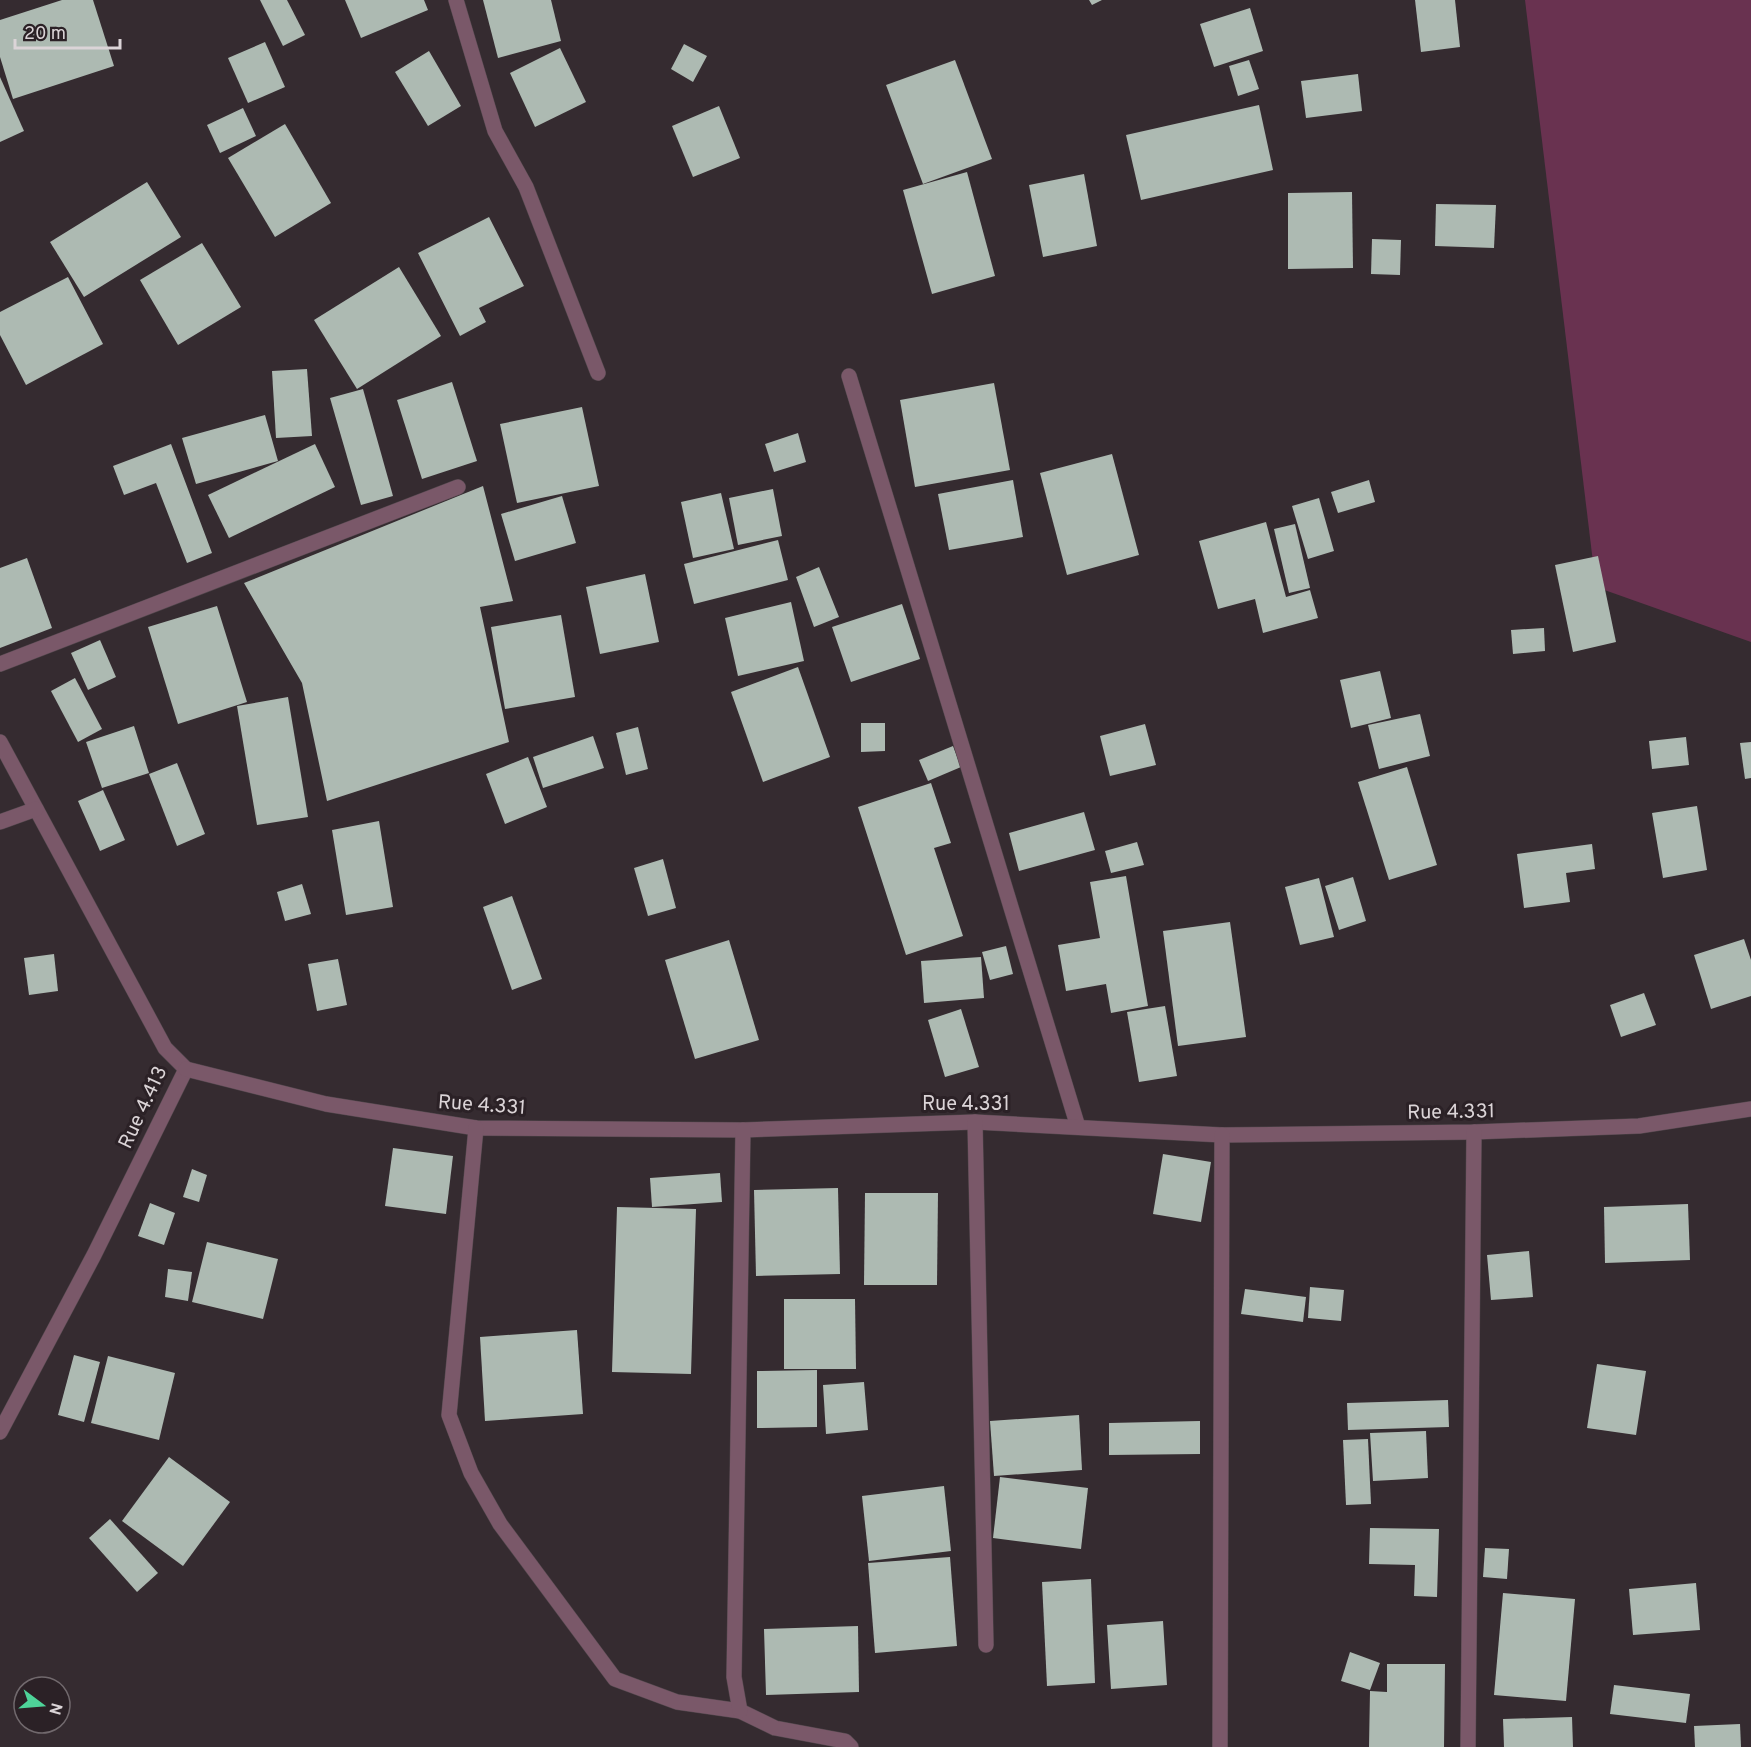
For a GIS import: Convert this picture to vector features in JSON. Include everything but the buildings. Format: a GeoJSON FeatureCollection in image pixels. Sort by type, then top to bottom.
{"type":"FeatureCollection","features":[{"type":"Feature","properties":{"kind":"street"},"geometry":{"type":"LineString","coordinates":[[456,0],[495,131],[526,187],[598,373]]}},
{"type":"Feature","properties":{"kind":"street"},"geometry":{"type":"LineString","coordinates":[[849,376],[1078,1127]]}},
{"type":"Feature","properties":{"kind":"street"},"geometry":{"type":"LineString","coordinates":[[0,664],[458,487]]}},
{"type":"Feature","properties":{"kind":"street","name":"Rue 4.413"},"geometry":{"type":"LineString","coordinates":[[0,742],[165,1048],[186,1069],[94,1255],[0,1432]]}},
{"type":"Feature","properties":{"kind":"street"},"geometry":{"type":"LineString","coordinates":[[0,822],[36,808]]}},
{"type":"Feature","properties":{"kind":"street","name":"Rue 4.331"},"geometry":{"type":"LineString","coordinates":[[186,1069],[326,1104],[476,1128],[743,1130],[975,1122],[1222,1135],[1474,1132],[1639,1126],[1751,1109]]}},
{"type":"Feature","properties":{"kind":"street"},"geometry":{"type":"LineString","coordinates":[[975,1122],[986,1645]]}},
{"type":"Feature","properties":{"kind":"street"},"geometry":{"type":"LineString","coordinates":[[476,1128],[449,1415],[471,1473],[500,1524],[615,1679],[677,1702],[740,1711],[775,1728],[845,1741],[851,1747]]}},
{"type":"Feature","properties":{"kind":"street"},"geometry":{"type":"LineString","coordinates":[[740,1711],[734,1677],[743,1130]]}},
{"type":"Feature","properties":{"kind":"street"},"geometry":{"type":"LineString","coordinates":[[1468,1747],[1474,1132]]}},
{"type":"Feature","properties":{"kind":"street"},"geometry":{"type":"LineString","coordinates":[[1220,1747],[1222,1135]]}},
{"type":"Feature","properties":{"kind":"shaded area"},"geometry":{"type":"Polygon","coordinates":[[[1525,0],[1751,0],[1751,642],[1596,587],[1525,0]]]}}]}
